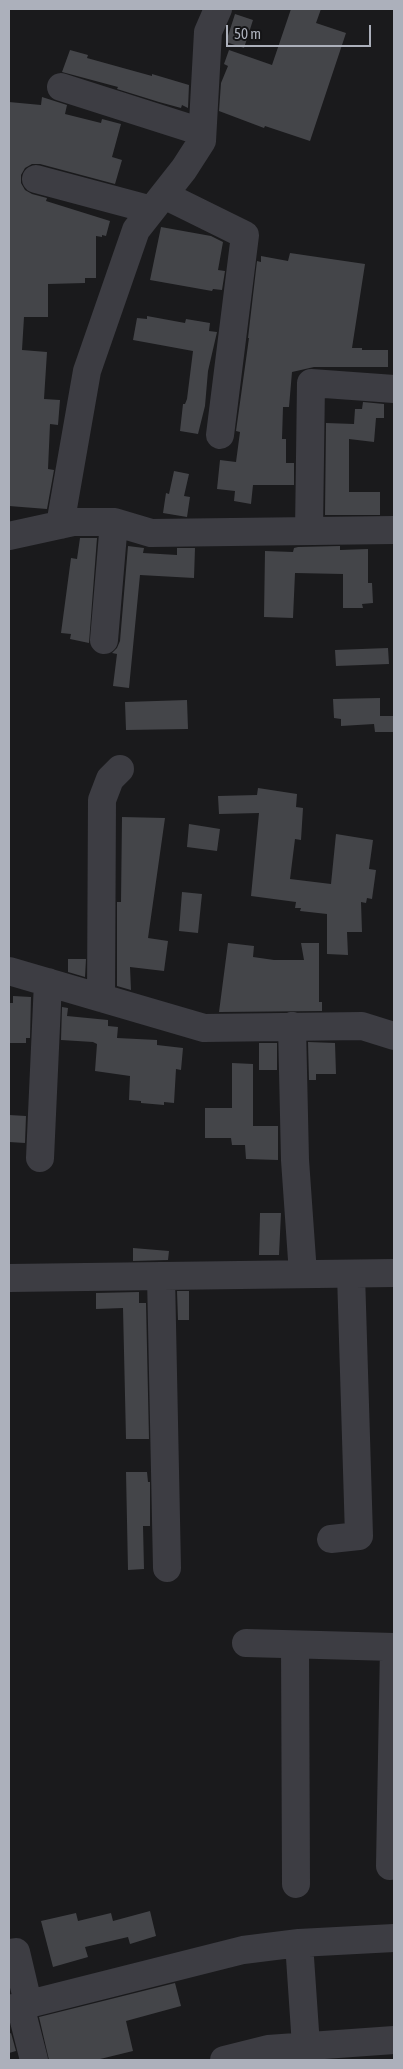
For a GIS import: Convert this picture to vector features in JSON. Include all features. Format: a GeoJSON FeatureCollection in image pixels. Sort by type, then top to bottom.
{"type":"FeatureCollection","features":[{"type":"Feature","properties":{"kind":"street"},"geometry":{"type":"LineString","coordinates":[[60,525],[87,371],[136,230],[184,169],[202,141],[208,32],[218,9]]}},
{"type":"Feature","properties":{"kind":"street"},"geometry":{"type":"LineString","coordinates":[[61,87],[202,132]]}},
{"type":"Feature","properties":{"kind":"street"},"geometry":{"type":"LineString","coordinates":[[36,179],[158,203],[245,235],[220,435]]}},
{"type":"Feature","properties":{"kind":"street"},"geometry":{"type":"LineString","coordinates":[[309,531],[311,383],[394,389]]}},
{"type":"Feature","properties":{"kind":"street"},"geometry":{"type":"LineString","coordinates":[[9,536],[73,522],[114,522],[151,533],[394,530]]}},
{"type":"Feature","properties":{"kind":"street"},"geometry":{"type":"LineString","coordinates":[[104,640],[114,522]]}},
{"type":"Feature","properties":{"kind":"street"},"geometry":{"type":"LineString","coordinates":[[101,998],[102,800],[110,780],[120,769]]}},
{"type":"Feature","properties":{"kind":"street"},"geometry":{"type":"LineString","coordinates":[[9,971],[204,1028],[362,1026],[394,1036]]}},
{"type":"Feature","properties":{"kind":"street"},"geometry":{"type":"LineString","coordinates":[[40,1158],[48,982]]}},
{"type":"Feature","properties":{"kind":"street"},"geometry":{"type":"LineString","coordinates":[[292,1026],[295,1160],[303,1274]]}},
{"type":"Feature","properties":{"kind":"street"},"geometry":{"type":"LineString","coordinates":[[9,1278],[394,1273]]}},
{"type":"Feature","properties":{"kind":"street"},"geometry":{"type":"LineString","coordinates":[[331,1539],[359,1536],[351,1274]]}},
{"type":"Feature","properties":{"kind":"street"},"geometry":{"type":"LineString","coordinates":[[161,1276],[167,1568]]}},
{"type":"Feature","properties":{"kind":"street"},"geometry":{"type":"LineString","coordinates":[[246,1643],[394,1647],[390,1866]]}},
{"type":"Feature","properties":{"kind":"street"},"geometry":{"type":"LineString","coordinates":[[296,1645],[296,1884]]}},
{"type":"Feature","properties":{"kind":"street"},"geometry":{"type":"LineString","coordinates":[[19,2005],[243,1950],[299,1943],[394,1938]]}},
{"type":"Feature","properties":{"kind":"street"},"geometry":{"type":"LineString","coordinates":[[299,1943],[306,2046]]}},
{"type":"Feature","properties":{"kind":"street"},"geometry":{"type":"LineString","coordinates":[[9,1953],[16,1952],[19,2005],[34,2060]]}},
{"type":"Feature","properties":{"kind":"street"},"geometry":{"type":"LineString","coordinates":[[224,2060],[268,2049],[394,2040]]}},
{"type":"Feature","properties":{"kind":"building"},"geometry":{"type":"Polygon","coordinates":[[[291,9],[321,9],[316,23],[346,33],[310,141],[265,126],[264,128],[219,111],[221,83],[228,66],[224,64],[229,50],[272,65],[291,9]]]}},
{"type":"Feature","properties":{"kind":"building"},"geometry":{"type":"Polygon","coordinates":[[[235,14],[253,20],[244,48],[226,42],[235,14]]]}},
{"type":"Feature","properties":{"kind":"building"},"geometry":{"type":"Polygon","coordinates":[[[70,50],[88,55],[87,58],[189,85],[188,108],[182,105],[181,108],[159,102],[117,89],[118,87],[62,72],[70,50]]]}},
{"type":"Feature","properties":{"kind":"building"},"geometry":{"type":"Polygon","coordinates":[[[42,97],[67,105],[65,114],[101,123],[102,119],[121,124],[112,157],[122,160],[115,184],[40,164],[32,164],[25,168],[21,175],[21,183],[25,190],[32,194],[47,198],[46,201],[110,221],[106,236],[96,236],[96,278],[85,278],[85,283],[48,284],[48,317],[24,317],[22,350],[47,352],[44,399],[60,400],[58,425],[50,424],[48,469],[54,470],[47,509],[9,506],[9,102],[41,105],[42,97]]]}},
{"type":"Feature","properties":{"kind":"building"},"geometry":{"type":"Polygon","coordinates":[[[161,227],[211,236],[223,242],[218,270],[225,271],[222,290],[213,289],[212,291],[150,280],[161,227]]]}},
{"type":"Feature","properties":{"kind":"building"},"geometry":{"type":"Polygon","coordinates":[[[290,253],[365,264],[352,348],[388,350],[388,367],[314,367],[292,372],[289,407],[283,407],[282,439],[286,439],[286,463],[294,463],[294,485],[253,485],[251,504],[234,501],[235,491],[217,489],[220,460],[236,462],[240,432],[236,431],[249,338],[257,261],[261,262],[261,256],[288,261],[290,253]]]}},
{"type":"Feature","properties":{"kind":"building"},"geometry":{"type":"Polygon","coordinates":[[[147,316],[185,323],[186,319],[210,323],[209,331],[217,332],[208,371],[205,406],[198,434],[180,431],[183,404],[185,404],[187,399],[193,351],[133,340],[137,318],[147,319],[147,316]]]}},
{"type":"Feature","properties":{"kind":"building"},"geometry":{"type":"Polygon","coordinates":[[[363,402],[384,404],[384,418],[376,418],[374,442],[349,439],[349,492],[380,492],[380,515],[325,515],[326,423],[354,424],[355,409],[362,409],[363,402]]]}},
{"type":"Feature","properties":{"kind":"building"},"geometry":{"type":"Polygon","coordinates":[[[174,471],[189,474],[184,496],[190,497],[187,517],[163,513],[166,493],[169,494],[174,471]]]}},
{"type":"Feature","properties":{"kind":"building"},"geometry":{"type":"Polygon","coordinates":[[[80,538],[97,538],[89,643],[70,639],[71,634],[61,633],[71,558],[77,559],[80,538]]]}},
{"type":"Feature","properties":{"kind":"building"},"geometry":{"type":"Polygon","coordinates":[[[128,546],[144,548],[143,553],[177,555],[177,548],[195,548],[194,578],[140,575],[129,688],[113,686],[117,654],[112,653],[120,641],[128,546]]]}},
{"type":"Feature","properties":{"kind":"building"},"geometry":{"type":"Polygon","coordinates":[[[340,546],[340,550],[368,549],[368,583],[372,583],[373,603],[362,604],[363,608],[343,608],[343,574],[295,573],[293,618],[264,617],[265,551],[293,552],[294,548],[298,547],[340,546]]]}},
{"type":"Feature","properties":{"kind":"building"},"geometry":{"type":"Polygon","coordinates":[[[388,648],[389,664],[336,666],[335,650],[388,648]]]}},
{"type":"Feature","properties":{"kind":"building"},"geometry":{"type":"Polygon","coordinates":[[[380,698],[380,716],[394,716],[394,732],[375,732],[374,724],[341,726],[341,719],[334,718],[333,699],[380,698]]]}},
{"type":"Feature","properties":{"kind":"building"},"geometry":{"type":"Polygon","coordinates":[[[187,700],[188,729],[126,730],[125,702],[187,700]]]}},
{"type":"Feature","properties":{"kind":"building"},"geometry":{"type":"Polygon","coordinates":[[[258,788],[297,794],[296,807],[303,808],[301,840],[295,839],[290,879],[331,884],[336,834],[373,840],[369,869],[376,870],[372,899],[367,898],[366,903],[361,902],[362,932],[347,932],[348,955],[327,954],[327,914],[300,911],[301,908],[295,908],[296,902],[251,896],[259,813],[219,814],[218,796],[257,795],[258,788]]]}},
{"type":"Feature","properties":{"kind":"building"},"geometry":{"type":"Polygon","coordinates":[[[122,817],[165,818],[148,938],[168,941],[164,971],[130,967],[131,990],[117,986],[117,902],[121,902],[122,817]]]}},
{"type":"Feature","properties":{"kind":"building"},"geometry":{"type":"Polygon","coordinates":[[[189,824],[220,829],[217,851],[187,847],[189,824]]]}},
{"type":"Feature","properties":{"kind":"building"},"geometry":{"type":"Polygon","coordinates":[[[182,892],[202,894],[198,933],[179,931],[182,892]]]}},
{"type":"Feature","properties":{"kind":"building"},"geometry":{"type":"Polygon","coordinates":[[[228,943],[254,946],[253,957],[274,960],[304,960],[301,943],[319,943],[319,1002],[322,1002],[322,1011],[219,1012],[228,943]]]}},
{"type":"Feature","properties":{"kind":"building"},"geometry":{"type":"Polygon","coordinates":[[[68,959],[86,959],[85,977],[68,972],[68,959]]]}},
{"type":"Feature","properties":{"kind":"building"},"geometry":{"type":"Polygon","coordinates":[[[13,996],[31,997],[30,1038],[26,1038],[26,1043],[9,1043],[9,1003],[13,1003],[13,996]]]}},
{"type":"Feature","properties":{"kind":"building"},"geometry":{"type":"Polygon","coordinates":[[[62,1007],[68,1008],[67,1016],[108,1020],[108,1026],[118,1027],[117,1038],[157,1040],[157,1045],[183,1048],[181,1070],[176,1069],[174,1103],[164,1102],[164,1105],[129,1100],[130,1076],[95,1071],[97,1044],[93,1042],[61,1040],[62,1007]]]}},
{"type":"Feature","properties":{"kind":"building"},"geometry":{"type":"Polygon","coordinates":[[[308,1042],[335,1043],[336,1074],[316,1074],[316,1080],[309,1080],[308,1042]]]}},
{"type":"Feature","properties":{"kind":"building"},"geometry":{"type":"Polygon","coordinates":[[[259,1043],[277,1043],[277,1070],[259,1070],[259,1043]]]}},
{"type":"Feature","properties":{"kind":"building"},"geometry":{"type":"Polygon","coordinates":[[[232,1063],[253,1064],[253,1126],[278,1126],[278,1160],[246,1159],[245,1145],[232,1145],[231,1138],[205,1138],[205,1108],[232,1108],[232,1063]]]}},
{"type":"Feature","properties":{"kind":"building"},"geometry":{"type":"Polygon","coordinates":[[[9,1115],[26,1116],[25,1143],[9,1142],[9,1115]]]}},
{"type":"Feature","properties":{"kind":"building"},"geometry":{"type":"Polygon","coordinates":[[[260,1213],[281,1213],[279,1255],[259,1255],[260,1213]]]}},
{"type":"Feature","properties":{"kind":"building"},"geometry":{"type":"Polygon","coordinates":[[[133,1248],[169,1251],[168,1260],[133,1261],[133,1248]]]}},
{"type":"Feature","properties":{"kind":"building"},"geometry":{"type":"Polygon","coordinates":[[[177,1291],[189,1291],[189,1320],[178,1320],[177,1291]]]}},
{"type":"Feature","properties":{"kind":"building"},"geometry":{"type":"Polygon","coordinates":[[[139,1292],[139,1303],[146,1303],[149,1439],[126,1439],[123,1308],[96,1309],[96,1293],[139,1292]]]}},
{"type":"Feature","properties":{"kind":"building"},"geometry":{"type":"Polygon","coordinates":[[[126,1472],[147,1472],[148,1482],[150,1482],[150,1526],[143,1526],[144,1569],[128,1570],[126,1472]]]}},
{"type":"Feature","properties":{"kind":"building"},"geometry":{"type":"Polygon","coordinates":[[[150,1911],[156,1936],[130,1944],[128,1937],[85,1947],[88,1957],[53,1967],[41,1921],[76,1913],[78,1921],[111,1913],[113,1921],[150,1911]]]}},
{"type":"Feature","properties":{"kind":"building"},"geometry":{"type":"Polygon","coordinates":[[[175,1983],[181,2006],[126,2021],[133,2051],[96,2060],[49,2060],[39,2017],[175,1983]]]}},
{"type":"Feature","properties":{"kind":"building"},"geometry":{"type":"Polygon","coordinates":[[[11,2033],[16,2051],[9,2053],[9,2034],[11,2033]]]}}]}
